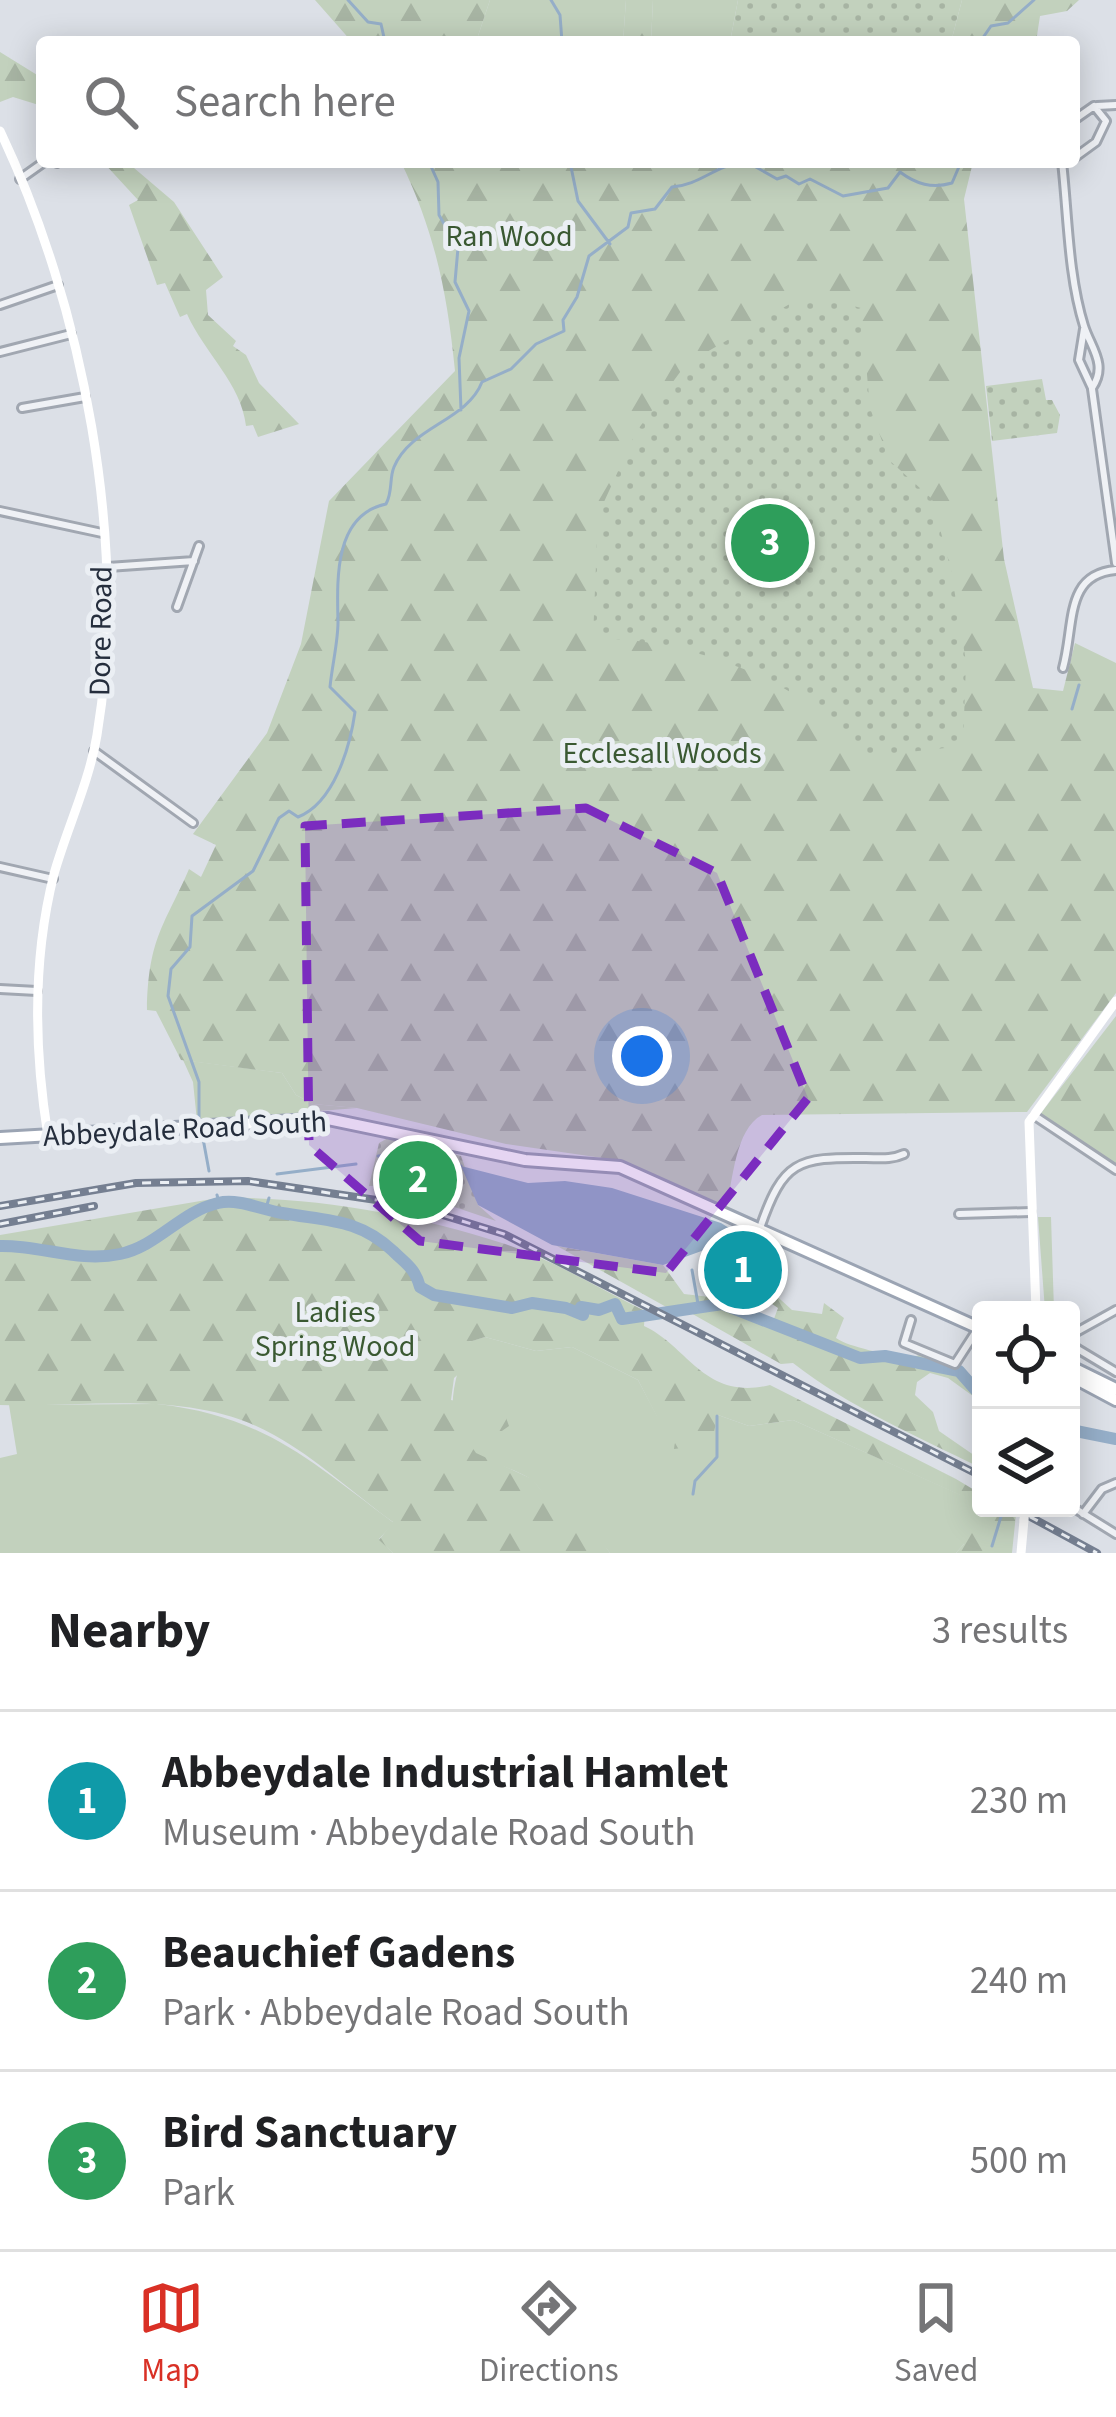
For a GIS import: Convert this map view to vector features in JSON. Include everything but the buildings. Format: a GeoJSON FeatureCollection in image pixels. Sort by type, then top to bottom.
{"type":"FeatureCollection","features":[{"type":"Feature","properties":{"kind":"main road","name":"Abbeydale Road South"},"geometry":{"type":"LineString","coordinates":[[0,1138],[351,1120],[524,1160],[620,1167],[972,1325]]}},
{"type":"Feature","properties":{"kind":"main road"},"geometry":{"type":"LineString","coordinates":[[1080,1372],[1116,1390]]}},
{"type":"Feature","properties":{"kind":"main road"},"geometry":{"type":"LineString","coordinates":[[1080,1381],[1116,1400]]}},
{"type":"Feature","properties":{"kind":"street"},"geometry":{"type":"LineString","coordinates":[[1094,106],[1106,121]]}},
{"type":"Feature","properties":{"kind":"street"},"geometry":{"type":"LineString","coordinates":[[1080,116],[1094,106],[1116,106]]}},
{"type":"Feature","properties":{"kind":"street"},"geometry":{"type":"LineString","coordinates":[[1080,155],[1096,142],[1116,106]]}},
{"type":"Feature","properties":{"kind":"street","name":"Dore Road"},"geometry":{"type":"LineString","coordinates":[[0,131],[58,285],[71,334],[86,397],[104,567],[101,699],[94,751],[53,879],[37,991],[38,1075],[47,1136]]}},
{"type":"Feature","properties":{"kind":"street"},"geometry":{"type":"LineString","coordinates":[[20,179],[36,168]]}},
{"type":"Feature","properties":{"kind":"street"},"geometry":{"type":"LineString","coordinates":[[1063,168],[1084,329],[1079,360],[1092,388],[1116,567],[1094,573],[1081,584],[1064,668]]}},
{"type":"Feature","properties":{"kind":"street"},"geometry":{"type":"LineString","coordinates":[[1064,174],[1068,168]]}},
{"type":"Feature","properties":{"kind":"street"},"geometry":{"type":"LineString","coordinates":[[0,305],[58,285]]}},
{"type":"Feature","properties":{"kind":"street"},"geometry":{"type":"LineString","coordinates":[[1084,329],[1098,358],[1099,376],[1092,388]]}},
{"type":"Feature","properties":{"kind":"street"},"geometry":{"type":"LineString","coordinates":[[0,352],[71,334]]}},
{"type":"Feature","properties":{"kind":"street"},"geometry":{"type":"LineString","coordinates":[[22,408],[86,397]]}},
{"type":"Feature","properties":{"kind":"street"},"geometry":{"type":"LineString","coordinates":[[0,511],[102,532]]}},
{"type":"Feature","properties":{"kind":"street"},"geometry":{"type":"LineString","coordinates":[[176,607],[199,546]]}},
{"type":"Feature","properties":{"kind":"street"},"geometry":{"type":"LineString","coordinates":[[104,567],[194,561]]}},
{"type":"Feature","properties":{"kind":"street"},"geometry":{"type":"LineString","coordinates":[[94,751],[193,823]]}},
{"type":"Feature","properties":{"kind":"street"},"geometry":{"type":"LineString","coordinates":[[0,867],[53,879]]}},
{"type":"Feature","properties":{"kind":"street"},"geometry":{"type":"LineString","coordinates":[[0,989],[37,991]]}},
{"type":"Feature","properties":{"kind":"street"},"geometry":{"type":"LineString","coordinates":[[1036,1301],[1031,1114],[1116,1001]]}},
{"type":"Feature","properties":{"kind":"street"},"geometry":{"type":"LineString","coordinates":[[1031,1114],[1113,1171]]}},
{"type":"Feature","properties":{"kind":"street"},"geometry":{"type":"LineString","coordinates":[[759,1231],[773,1191],[794,1166],[813,1159],[904,1154]]}},
{"type":"Feature","properties":{"kind":"street"},"geometry":{"type":"LineString","coordinates":[[970,1230],[964,1214],[1031,1212]]}},
{"type":"Feature","properties":{"kind":"street"},"geometry":{"type":"LineString","coordinates":[[1080,1330],[1116,1310]]}},
{"type":"Feature","properties":{"kind":"street"},"geometry":{"type":"LineString","coordinates":[[911,1320],[904,1343],[955,1364],[972,1340]]}},
{"type":"Feature","properties":{"kind":"street"},"geometry":{"type":"LineString","coordinates":[[1080,1350],[1116,1372]]}},
{"type":"Feature","properties":{"kind":"street"},"geometry":{"type":"LineString","coordinates":[[1083,1514],[1102,1489],[1115,1486]]}},
{"type":"Feature","properties":{"kind":"street"},"geometry":{"type":"LineString","coordinates":[[1080,1512],[1116,1534]]}},
{"type":"Feature","properties":{"kind":"street"},"geometry":{"type":"LineString","coordinates":[[1022,1553],[1024,1517]]}},
{"type":"Feature","properties":{"kind":"highlighted area"},"geometry":{"type":"Polygon","coordinates":[[[586,808],[717,873],[808,1098],[666,1273],[420,1241],[309,1145],[305,826],[586,808]]]}},
{"type":"Feature","properties":{"kind":"green space"},"geometry":{"type":"Polygon","coordinates":[[[315,0],[490,0],[478,36],[347,36],[315,0]]]}},
{"type":"Feature","properties":{"kind":"green space"},"geometry":{"type":"Polygon","coordinates":[[[490,0],[626,0],[623,36],[478,36],[490,0]]]}},
{"type":"Feature","properties":{"kind":"green space"},"geometry":{"type":"Polygon","coordinates":[[[626,0],[653,0],[651,36],[623,36],[626,0]]]}},
{"type":"Feature","properties":{"kind":"green space"},"geometry":{"type":"Polygon","coordinates":[[[653,0],[738,0],[731,36],[651,36],[653,0]]]}},
{"type":"Feature","properties":{"kind":"green space"},"geometry":{"type":"Polygon","coordinates":[[[738,0],[962,0],[953,36],[731,36],[738,0]]]}},
{"type":"Feature","properties":{"kind":"green space"},"geometry":{"type":"Polygon","coordinates":[[[962,0],[1079,0],[1067,11],[1040,16],[1037,36],[953,36],[962,0]]]}},
{"type":"Feature","properties":{"kind":"green space"},"geometry":{"type":"Polygon","coordinates":[[[0,52],[36,74],[36,104],[13,97],[0,102],[0,52]]]}},
{"type":"Feature","properties":{"kind":"green space"},"geometry":{"type":"Polygon","coordinates":[[[109,168],[134,168],[174,202],[223,277],[206,290],[208,315],[236,341],[233,346],[246,355],[259,383],[299,424],[258,437],[253,425],[246,426],[230,382],[187,314],[180,317],[165,283],[157,285],[129,205],[138,200],[109,168]]]}},
{"type":"Feature","properties":{"kind":"green space","name":"Ecclesall Woods"},"geometry":{"type":"Polygon","coordinates":[[[404,168],[972,168],[964,199],[1004,559],[1033,688],[1063,691],[1075,643],[1116,663],[1116,993],[1027,1112],[762,1115],[741,1143],[726,1208],[623,1161],[506,1144],[357,1108],[313,1104],[296,1095],[282,1073],[181,1060],[156,1011],[147,1010],[160,932],[189,869],[201,877],[216,845],[193,834],[267,733],[301,644],[329,501],[455,371],[438,263],[404,168]]]}},
{"type":"Feature","properties":{"kind":"green space"},"geometry":{"type":"Polygon","coordinates":[[[807,294],[861,308],[870,408],[889,460],[932,499],[951,570],[966,662],[963,746],[864,757],[809,705],[755,674],[673,647],[593,639],[598,515],[636,432],[686,364],[807,294]]]}},
{"type":"Feature","properties":{"kind":"green space"},"geometry":{"type":"Polygon","coordinates":[[[1042,379],[1046,400],[1052,400],[1060,415],[1057,433],[992,441],[986,386],[1042,379]]]}},
{"type":"Feature","properties":{"kind":"green space"},"geometry":{"type":"Polygon","coordinates":[[[1116,1016],[1116,1165],[1038,1117],[1116,1016]]]}},
{"type":"Feature","properties":{"kind":"green space"},"geometry":{"type":"Polygon","coordinates":[[[183,1060],[282,1073],[296,1095],[313,1104],[357,1108],[197,1121],[193,1082],[183,1060]]]}},
{"type":"Feature","properties":{"kind":"green space"},"geometry":{"type":"Polygon","coordinates":[[[388,1138],[461,1156],[478,1205],[496,1221],[389,1185],[369,1186],[379,1143],[388,1138]]]}},
{"type":"Feature","properties":{"kind":"green space","name":"Ladies Spring Wood"},"geometry":{"type":"Polygon","coordinates":[[[218,1198],[289,1200],[398,1215],[502,1243],[645,1311],[644,1326],[713,1379],[747,1388],[770,1385],[972,1489],[972,1517],[1016,1517],[1012,1553],[956,1553],[964,1544],[952,1524],[960,1495],[793,1420],[749,1426],[718,1415],[711,1444],[674,1449],[677,1425],[657,1417],[638,1380],[572,1347],[536,1351],[485,1337],[469,1342],[471,1363],[454,1378],[451,1400],[504,1412],[509,1426],[499,1433],[459,1428],[476,1453],[532,1479],[567,1522],[596,1533],[610,1553],[393,1553],[379,1540],[393,1522],[305,1454],[242,1420],[175,1406],[0,1405],[0,1235],[218,1198]]]}},
{"type":"Feature","properties":{"kind":"green space"},"geometry":{"type":"Polygon","coordinates":[[[1038,1217],[1051,1217],[1054,1301],[1044,1301],[1038,1217]]]}},
{"type":"Feature","properties":{"kind":"green space"},"geometry":{"type":"Polygon","coordinates":[[[557,1246],[663,1265],[684,1294],[719,1298],[743,1315],[772,1324],[778,1308],[749,1288],[751,1280],[759,1280],[792,1310],[822,1314],[824,1303],[844,1318],[836,1338],[842,1342],[906,1360],[924,1353],[966,1372],[972,1379],[972,1395],[948,1378],[930,1373],[917,1382],[915,1395],[933,1412],[939,1431],[972,1454],[972,1464],[860,1407],[793,1363],[781,1364],[689,1312],[677,1313],[557,1246]]]}},
{"type":"Feature","properties":{"kind":"green space"},"geometry":{"type":"Polygon","coordinates":[[[485,1337],[536,1351],[572,1347],[638,1380],[657,1416],[718,1415],[749,1426],[793,1420],[961,1495],[964,1544],[956,1553],[610,1553],[561,1518],[529,1478],[478,1455],[458,1431],[453,1402],[458,1371],[468,1342],[485,1337]]]}},
{"type":"Feature","properties":{"kind":"green space"},"geometry":{"type":"Polygon","coordinates":[[[157,1404],[228,1419],[284,1445],[394,1523],[379,1539],[393,1553],[0,1553],[0,1458],[17,1454],[9,1405],[157,1404]]]}},
{"type":"Feature","properties":{"kind":"water"},"geometry":{"type":"Polygon","coordinates":[[[461,1166],[528,1183],[565,1181],[612,1188],[721,1223],[729,1228],[729,1241],[663,1265],[552,1245],[478,1205],[461,1166]]]}},
{"type":"Feature","properties":{"kind":"waterway"},"geometry":{"type":"LineString","coordinates":[[348,0],[368,22],[381,24],[384,36]]}},
{"type":"Feature","properties":{"kind":"waterway"},"geometry":{"type":"LineString","coordinates":[[551,0],[560,15],[562,36]]}},
{"type":"Feature","properties":{"kind":"waterway"},"geometry":{"type":"LineString","coordinates":[[984,36],[991,26],[1008,23],[1034,0]]}},
{"type":"Feature","properties":{"kind":"waterway"},"geometry":{"type":"LineString","coordinates":[[432,168],[438,182],[439,215],[458,248],[455,282],[469,311],[459,358],[461,410]]}},
{"type":"Feature","properties":{"kind":"waterway"},"geometry":{"type":"LineString","coordinates":[[571,168],[578,201],[610,244]]}},
{"type":"Feature","properties":{"kind":"waterway"},"geometry":{"type":"LineString","coordinates":[[199,1120],[199,1082],[168,996],[171,969],[190,947],[192,916],[253,871],[279,818],[289,811],[298,817],[311,810],[338,772],[355,712],[330,687],[338,630],[339,569],[348,535],[369,510],[386,504],[394,467],[412,442],[464,406],[482,382],[511,369],[536,344],[564,331],[563,320],[577,297],[589,256],[628,227],[631,213],[655,209],[672,187],[722,168]]}},
{"type":"Feature","properties":{"kind":"waterway"},"geometry":{"type":"LineString","coordinates":[[758,168],[799,184],[810,179],[843,196],[888,188],[900,172],[924,184],[952,183],[958,168]]}},
{"type":"Feature","properties":{"kind":"waterway"},"geometry":{"type":"LineString","coordinates":[[1072,709],[1079,685]]}},
{"type":"Feature","properties":{"kind":"waterway"},"geometry":{"type":"LineString","coordinates":[[202,1133],[209,1171]]}},
{"type":"Feature","properties":{"kind":"waterway"},"geometry":{"type":"LineString","coordinates":[[378,1156],[407,1153],[461,1166]]}},
{"type":"Feature","properties":{"kind":"waterway"},"geometry":{"type":"LineString","coordinates":[[277,1174],[356,1164]]}},
{"type":"Feature","properties":{"kind":"waterway"},"geometry":{"type":"LineString","coordinates":[[217,1195],[219,1202]]}},
{"type":"Feature","properties":{"kind":"waterway"},"geometry":{"type":"LineString","coordinates":[[266,1208],[269,1198]]}},
{"type":"Feature","properties":{"kind":"waterway"},"geometry":{"type":"LineString","coordinates":[[0,1246],[90,1256],[120,1254],[146,1244],[204,1207],[242,1203],[367,1232],[406,1263],[420,1287],[434,1295],[512,1308],[532,1303],[583,1315],[581,1307],[599,1310],[615,1304],[622,1319],[722,1304],[860,1358],[885,1356],[959,1371],[972,1386]]}},
{"type":"Feature","properties":{"kind":"waterway"},"geometry":{"type":"LineString","coordinates":[[692,1270],[698,1304]]}},
{"type":"Feature","properties":{"kind":"waterway"},"geometry":{"type":"LineString","coordinates":[[693,1494],[695,1481],[717,1457],[717,1416]]}},
{"type":"Feature","properties":{"kind":"waterway"},"geometry":{"type":"LineString","coordinates":[[1080,1432],[1116,1439]]}},
{"type":"Feature","properties":{"kind":"waterway"},"geometry":{"type":"LineString","coordinates":[[992,1546],[1001,1517]]}},
{"type":"Feature","properties":{"kind":"railway"},"geometry":{"type":"LineString","coordinates":[[0,1206],[136,1183],[248,1181],[410,1205],[504,1234],[972,1471]]}},
{"type":"Feature","properties":{"kind":"railway"},"geometry":{"type":"LineString","coordinates":[[0,1224],[94,1206]]}},
{"type":"Feature","properties":{"kind":"railway"},"geometry":{"type":"LineString","coordinates":[[1031,1517],[1097,1553]]}},
{"type":"Feature","properties":{"kind":"place","name":"Bird Sanctuary"},"geometry":{"type":"Point","coordinates":[770,543]}},
{"type":"Feature","properties":{"kind":"place","name":"Beauchief Gadens"},"geometry":{"type":"Point","coordinates":[418,1180]}},
{"type":"Feature","properties":{"kind":"place","name":"Abbeydale Industrial Hamlet"},"geometry":{"type":"Point","coordinates":[743,1270]}},
{"type":"Feature","properties":{"kind":"park label","name":"Ran Wood"},"geometry":{"type":"Point","coordinates":[509,236]}}]}
